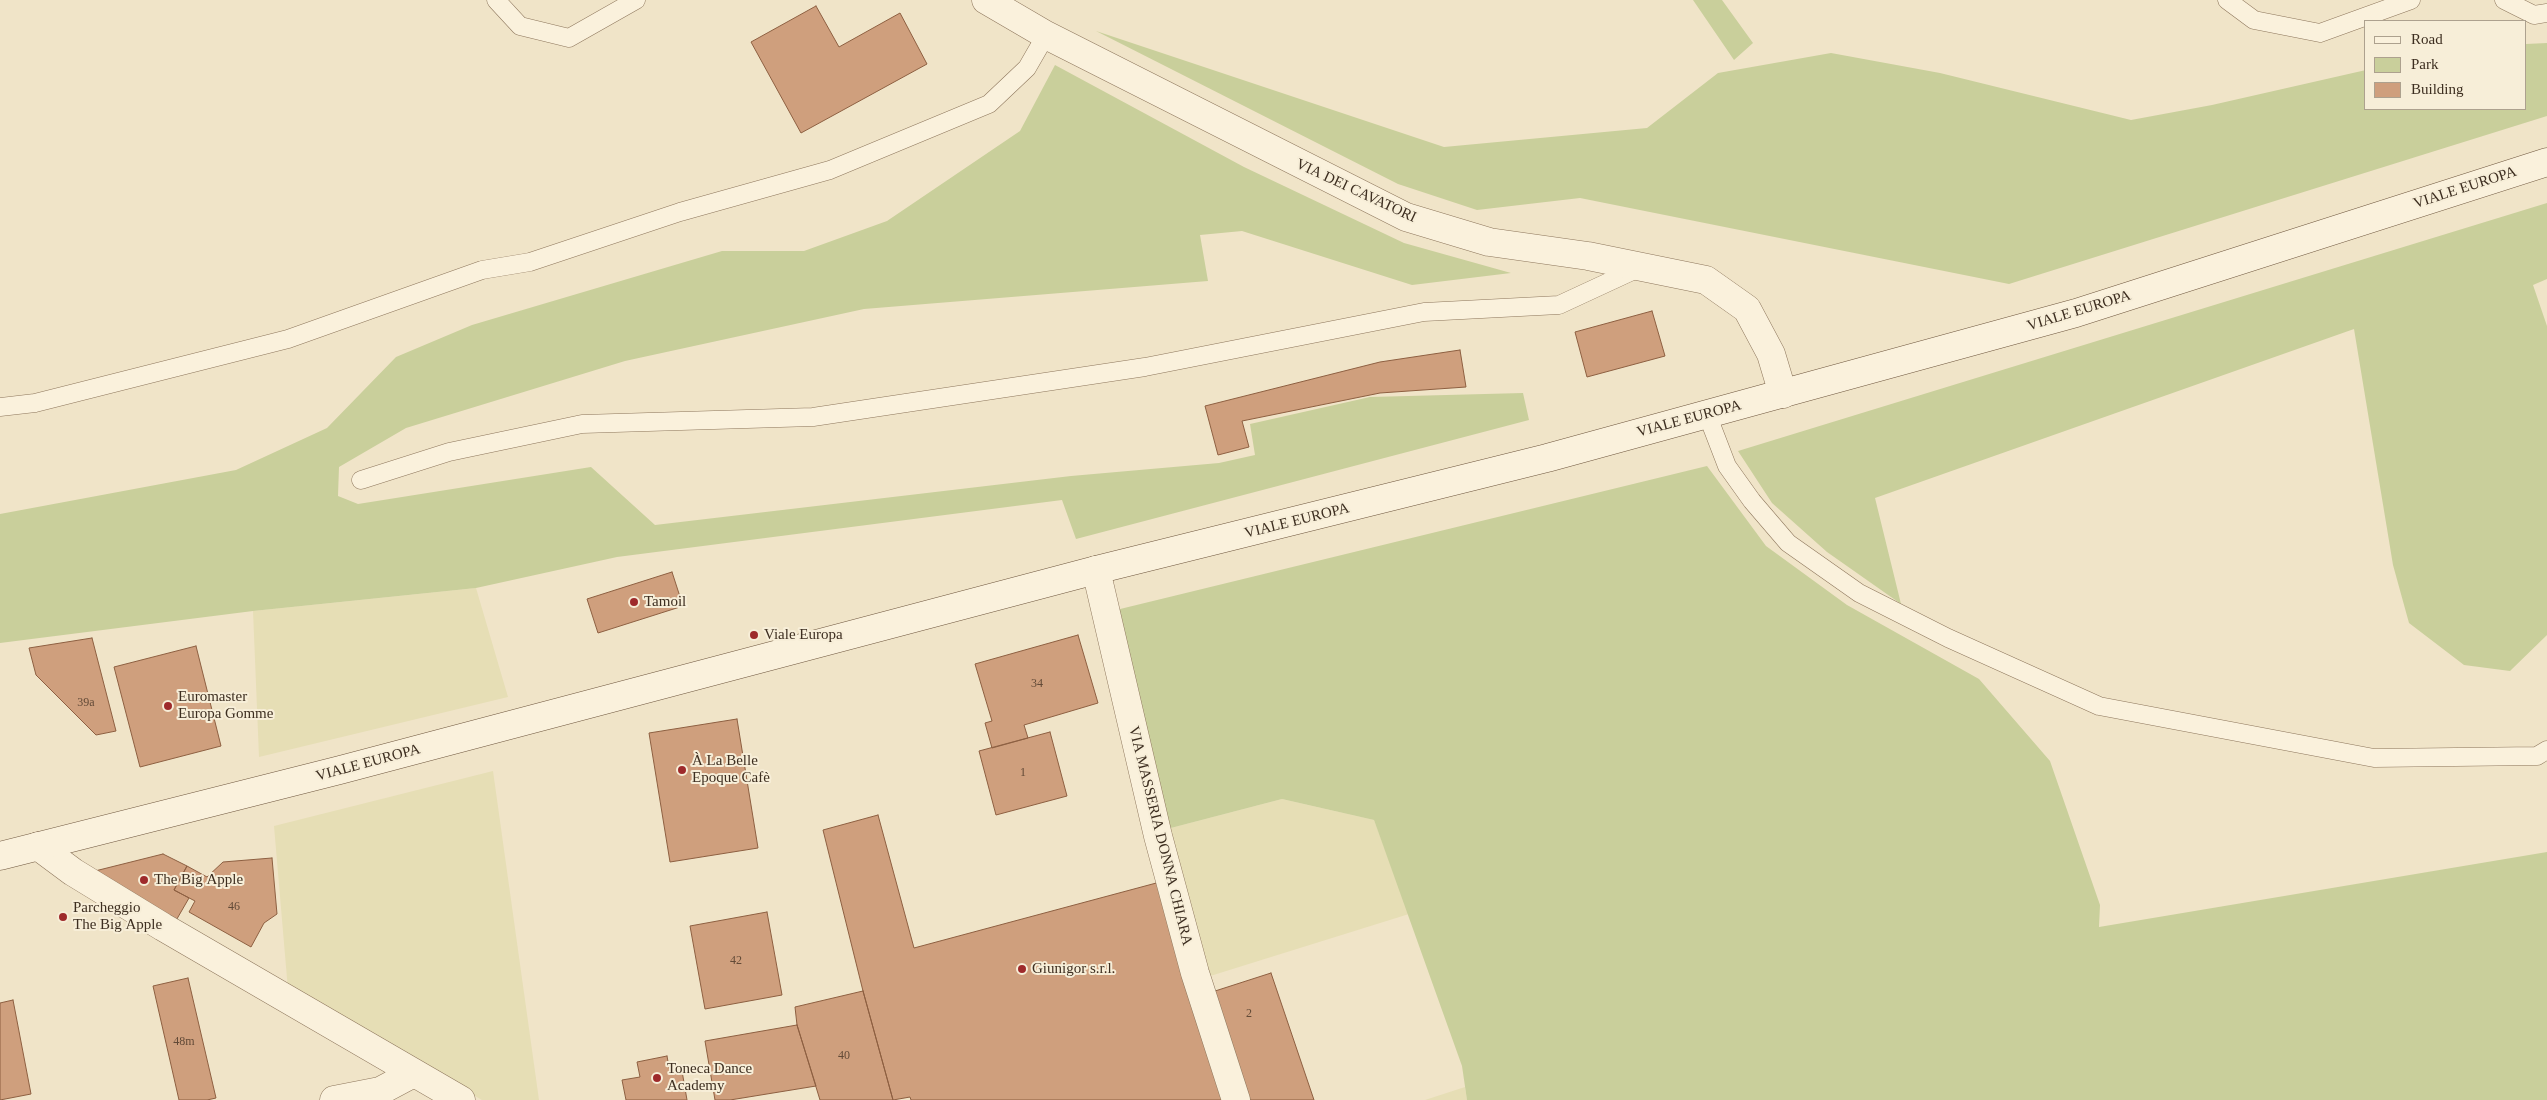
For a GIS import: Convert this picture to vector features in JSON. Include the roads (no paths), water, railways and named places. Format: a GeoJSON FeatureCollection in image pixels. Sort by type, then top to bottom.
{"type":"FeatureCollection","features":[{"type":"Feature","properties":{"kind":"street","name":"VIA DEI CAVATORI"},"geometry":{"type":"LineString","coordinates":[[986,0],[1046,35],[1406,218],[1489,242],[1588,256],[1706,280],[1747,309],[1771,354],[1783,394]]}},
{"type":"Feature","properties":{"kind":"street","name":"VIALE EUROPA"},"geometry":{"type":"LineString","coordinates":[[0,856],[340,770],[1096,570],[1538,461],[2076,313],[2547,162]]}},
{"type":"Feature","properties":{"kind":"street","name":"VIA MASSERIA DONNA CHIARA"},"geometry":{"type":"LineString","coordinates":[[1096,570],[1160,845],[1195,973],[1236,1100]]}},
{"type":"Feature","properties":{"kind":"street"},"geometry":{"type":"LineString","coordinates":[[38,846],[73,872],[163,927],[461,1100]]}},
{"type":"Feature","properties":{"kind":"street"},"geometry":{"type":"LineString","coordinates":[[334,1100],[380,1091],[414,1073]]}},
{"type":"Feature","properties":{"kind":"lane"},"geometry":{"type":"LineString","coordinates":[[496,0],[520,26],[569,38],[636,0]]}},
{"type":"Feature","properties":{"kind":"lane"},"geometry":{"type":"LineString","coordinates":[[2227,0],[2254,20],[2320,33],[2411,0]]}},
{"type":"Feature","properties":{"kind":"lane"},"geometry":{"type":"LineString","coordinates":[[2504,0],[2534,15],[2547,12]]}},
{"type":"Feature","properties":{"kind":"lane"},"geometry":{"type":"LineString","coordinates":[[0,407],[35,403],[288,338],[482,270],[530,262],[680,212],[830,170],[989,104],[1027,68],[1046,35]]}},
{"type":"Feature","properties":{"kind":"lane"},"geometry":{"type":"LineString","coordinates":[[361,480],[449,452],[582,424],[813,417],[1146,367],[1424,312],[1559,305],[1642,267]]}},
{"type":"Feature","properties":{"kind":"lane"},"geometry":{"type":"LineString","coordinates":[[1707,414],[1727,466],[1752,501],[1788,543],[1859,592],[1948,638],[2099,706],[2374,758],[2537,756],[2547,750]]}},
{"type":"Feature","properties":{"kind":"place","name":"Tamoil"},"geometry":{"type":"Point","coordinates":[634,602]}},
{"type":"Feature","properties":{"kind":"place","name":"Viale Europa"},"geometry":{"type":"Point","coordinates":[754,635]}},
{"type":"Feature","properties":{"kind":"place","name":"Euromaster Europa Gomme"},"geometry":{"type":"Point","coordinates":[168,706]}},
{"type":"Feature","properties":{"kind":"place","name":"À La Belle Epoque Cafè"},"geometry":{"type":"Point","coordinates":[682,770]}},
{"type":"Feature","properties":{"kind":"place","name":"The Big Apple"},"geometry":{"type":"Point","coordinates":[144,880]}},
{"type":"Feature","properties":{"kind":"place","name":"Parcheggio The Big Apple"},"geometry":{"type":"Point","coordinates":[63,917]}},
{"type":"Feature","properties":{"kind":"place","name":"Giunigor s.r.l."},"geometry":{"type":"Point","coordinates":[1022,969]}},
{"type":"Feature","properties":{"kind":"place","name":"Toneca Dance Academy"},"geometry":{"type":"Point","coordinates":[657,1078]}}]}
